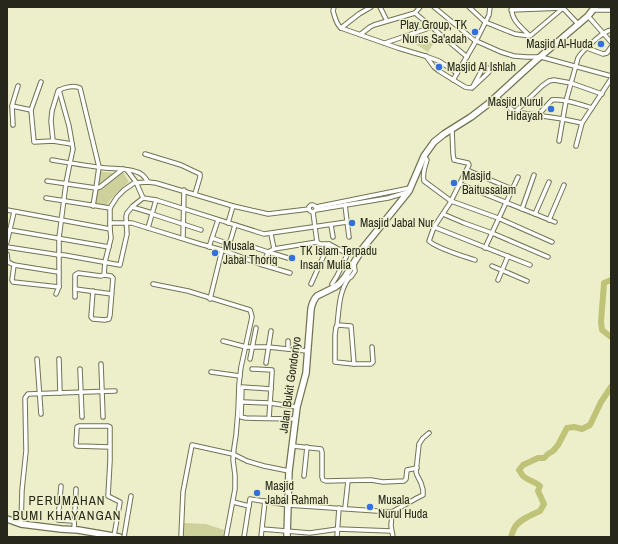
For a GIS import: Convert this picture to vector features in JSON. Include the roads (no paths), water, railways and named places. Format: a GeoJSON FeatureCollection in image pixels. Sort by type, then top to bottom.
{"type":"FeatureCollection","features":[{"type":"Feature","properties":{"kind":"street"},"geometry":{"type":"LineString","coordinates":[[341,28],[371,7]]}},
{"type":"Feature","properties":{"kind":"street"},"geometry":{"type":"LineString","coordinates":[[380,7],[387,21]]}},
{"type":"Feature","properties":{"kind":"street"},"geometry":{"type":"LineString","coordinates":[[360,34],[370,27],[415,13],[420,7]]}},
{"type":"Feature","properties":{"kind":"street"},"geometry":{"type":"LineString","coordinates":[[434,7],[476,42],[514,56],[527,58],[540,57],[575,66],[611,78],[582,123],[576,146]]}},
{"type":"Feature","properties":{"kind":"street"},"geometry":{"type":"LineString","coordinates":[[469,7],[473,9],[485,22],[515,34],[530,36],[563,8]]}},
{"type":"Feature","properties":{"kind":"street"},"geometry":{"type":"LineString","coordinates":[[453,80],[476,42],[489,15],[490,7]]}},
{"type":"Feature","properties":{"kind":"street"},"geometry":{"type":"LineString","coordinates":[[530,36],[513,18],[511,9],[563,8],[579,25]]}},
{"type":"Feature","properties":{"kind":"street"},"geometry":{"type":"LineString","coordinates":[[594,8],[611,10]]}},
{"type":"Feature","properties":{"kind":"street","name":"Jalan Bukit Gondoriyo"},"geometry":{"type":"LineString","coordinates":[[287,534],[289,471],[297,407],[306,373],[307,351],[314,298],[335,287],[347,277],[357,257],[409,190],[424,156],[434,142],[488,104],[540,57],[579,25],[594,8]]}},
{"type":"Feature","properties":{"kind":"street"},"geometry":{"type":"LineString","coordinates":[[333,9],[337,22],[341,28],[442,62],[458,73]]}},
{"type":"Feature","properties":{"kind":"street"},"geometry":{"type":"LineString","coordinates":[[415,13],[467,56]]}},
{"type":"Feature","properties":{"kind":"street"},"geometry":{"type":"LineString","coordinates":[[588,16],[611,42]]}},
{"type":"Feature","properties":{"kind":"street"},"geometry":{"type":"LineString","coordinates":[[385,43],[432,27]]}},
{"type":"Feature","properties":{"kind":"street"},"geometry":{"type":"LineString","coordinates":[[559,141],[566,101],[575,66],[580,55],[602,33],[607,30],[611,30]]}},
{"type":"Feature","properties":{"kind":"street"},"geometry":{"type":"LineString","coordinates":[[587,48],[604,54],[607,53],[611,47]]}},
{"type":"Feature","properties":{"kind":"street"},"geometry":{"type":"LineString","coordinates":[[425,56],[437,70],[469,88],[472,88],[486,77],[490,70],[488,68],[483,68],[472,88]]}},
{"type":"Feature","properties":{"kind":"street"},"geometry":{"type":"LineString","coordinates":[[515,112],[549,81],[554,80],[571,83],[602,94]]}},
{"type":"Feature","properties":{"kind":"street"},"geometry":{"type":"LineString","coordinates":[[40,82],[31,110],[34,142],[53,141],[72,144]]}},
{"type":"Feature","properties":{"kind":"street"},"geometry":{"type":"LineString","coordinates":[[13,125],[12,106],[18,86]]}},
{"type":"Feature","properties":{"kind":"street"},"geometry":{"type":"LineString","coordinates":[[59,90],[74,86],[80,88],[99,167],[93,206]]}},
{"type":"Feature","properties":{"kind":"street"},"geometry":{"type":"LineString","coordinates":[[53,141],[51,121],[52,111],[59,90]]}},
{"type":"Feature","properties":{"kind":"street"},"geometry":{"type":"LineString","coordinates":[[56,294],[59,287],[59,238],[63,201],[73,149],[69,126],[59,90]]}},
{"type":"Feature","properties":{"kind":"street"},"geometry":{"type":"LineString","coordinates":[[496,97],[515,112],[582,123]]}},
{"type":"Feature","properties":{"kind":"street"},"geometry":{"type":"LineString","coordinates":[[538,115],[552,100],[556,99],[592,108]]}},
{"type":"Feature","properties":{"kind":"street"},"geometry":{"type":"LineString","coordinates":[[12,106],[31,110]]}},
{"type":"Feature","properties":{"kind":"street"},"geometry":{"type":"LineString","coordinates":[[452,130],[454,160],[468,163],[469,165],[451,201],[434,227],[429,241],[475,260]]}},
{"type":"Feature","properties":{"kind":"street"},"geometry":{"type":"LineString","coordinates":[[145,154],[181,165],[200,174],[195,194]]}},
{"type":"Feature","properties":{"kind":"street"},"geometry":{"type":"LineString","coordinates":[[424,156],[427,160],[423,174],[424,181],[451,201],[498,218],[552,242]]}},
{"type":"Feature","properties":{"kind":"street"},"geometry":{"type":"LineString","coordinates":[[52,160],[125,169],[142,174],[146,177],[148,182]]}},
{"type":"Feature","properties":{"kind":"street"},"geometry":{"type":"LineString","coordinates":[[125,169],[136,182],[143,198]]}},
{"type":"Feature","properties":{"kind":"street"},"geometry":{"type":"LineString","coordinates":[[47,181],[96,188],[100,187],[125,169]]}},
{"type":"Feature","properties":{"kind":"street"},"geometry":{"type":"LineString","coordinates":[[467,170],[512,188]]}},
{"type":"Feature","properties":{"kind":"street"},"geometry":{"type":"LineString","coordinates":[[522,209],[534,174]]}},
{"type":"Feature","properties":{"kind":"street"},"geometry":{"type":"LineString","coordinates":[[485,248],[518,177]]}},
{"type":"Feature","properties":{"kind":"street"},"geometry":{"type":"LineString","coordinates":[[104,275],[105,262],[111,238],[110,208],[117,197],[124,190],[136,182],[156,183],[184,190],[234,206],[268,214],[309,209],[310,211],[409,190]]}},
{"type":"Feature","properties":{"kind":"street"},"geometry":{"type":"LineString","coordinates":[[535,214],[549,182]]}},
{"type":"Feature","properties":{"kind":"street"},"geometry":{"type":"LineString","coordinates":[[460,184],[555,222]]}},
{"type":"Feature","properties":{"kind":"street"},"geometry":{"type":"LineString","coordinates":[[549,220],[564,185]]}},
{"type":"Feature","properties":{"kind":"street"},"geometry":{"type":"LineString","coordinates":[[183,238],[184,190]]}},
{"type":"Feature","properties":{"kind":"street"},"geometry":{"type":"LineString","coordinates":[[315,209],[388,198],[409,190]]}},
{"type":"Feature","properties":{"kind":"street"},"geometry":{"type":"LineString","coordinates":[[46,198],[110,208]]}},
{"type":"Feature","properties":{"kind":"street"},"geometry":{"type":"LineString","coordinates":[[7,247],[120,265],[127,234],[126,217],[128,211],[143,198],[184,208],[235,226],[244,227],[264,234],[347,222]]}},
{"type":"Feature","properties":{"kind":"street"},"geometry":{"type":"LineString","coordinates":[[148,228],[156,200]]}},
{"type":"Feature","properties":{"kind":"street"},"geometry":{"type":"LineString","coordinates":[[309,209],[311,205],[314,205],[317,242]]}},
{"type":"Feature","properties":{"kind":"street"},"geometry":{"type":"LineString","coordinates":[[345,205],[349,237]]}},
{"type":"Feature","properties":{"kind":"street"},"geometry":{"type":"LineString","coordinates":[[228,223],[234,206]]}},
{"type":"Feature","properties":{"kind":"street"},"geometry":{"type":"LineString","coordinates":[[132,207],[201,230]]}},
{"type":"Feature","properties":{"kind":"street"},"geometry":{"type":"LineString","coordinates":[[7,210],[110,229]]}},
{"type":"Feature","properties":{"kind":"street"},"geometry":{"type":"LineString","coordinates":[[7,242],[14,212]]}},
{"type":"Feature","properties":{"kind":"street"},"geometry":{"type":"LineString","coordinates":[[442,214],[548,257]]}},
{"type":"Feature","properties":{"kind":"street"},"geometry":{"type":"LineString","coordinates":[[209,246],[218,220]]}},
{"type":"Feature","properties":{"kind":"street"},"geometry":{"type":"LineString","coordinates":[[110,223],[132,223],[222,250],[290,273]]}},
{"type":"Feature","properties":{"kind":"street"},"geometry":{"type":"LineString","coordinates":[[331,224],[333,237]]}},
{"type":"Feature","properties":{"kind":"street"},"geometry":{"type":"LineString","coordinates":[[212,238],[226,243],[230,242],[235,226]]}},
{"type":"Feature","properties":{"kind":"street"},"geometry":{"type":"LineString","coordinates":[[434,227],[530,265]]}},
{"type":"Feature","properties":{"kind":"street"},"geometry":{"type":"LineString","coordinates":[[10,230],[109,247]]}},
{"type":"Feature","properties":{"kind":"street"},"geometry":{"type":"LineString","coordinates":[[271,234],[274,248]]}},
{"type":"Feature","properties":{"kind":"street"},"geometry":{"type":"LineString","coordinates":[[263,265],[268,252],[274,248],[317,242],[320,244],[329,244],[347,255],[332,284]]}},
{"type":"Feature","properties":{"kind":"street"},"geometry":{"type":"LineString","coordinates":[[311,284],[329,244]]}},
{"type":"Feature","properties":{"kind":"street"},"geometry":{"type":"LineString","coordinates":[[247,245],[288,258]]}},
{"type":"Feature","properties":{"kind":"street"},"geometry":{"type":"LineString","coordinates":[[210,299],[222,250]]}},
{"type":"Feature","properties":{"kind":"street"},"geometry":{"type":"LineString","coordinates":[[7,254],[8,262],[14,265],[58,272]]}},
{"type":"Feature","properties":{"kind":"street"},"geometry":{"type":"LineString","coordinates":[[498,280],[508,256]]}},
{"type":"Feature","properties":{"kind":"street"},"geometry":{"type":"LineString","coordinates":[[14,265],[13,282],[59,287]]}},
{"type":"Feature","properties":{"kind":"street"},"geometry":{"type":"LineString","coordinates":[[492,266],[527,281]]}},
{"type":"Feature","properties":{"kind":"street"},"geometry":{"type":"LineString","coordinates":[[75,297],[75,274],[112,276],[112,294],[109,319],[93,319],[91,317],[93,291]]}},
{"type":"Feature","properties":{"kind":"street"},"geometry":{"type":"LineString","coordinates":[[347,277],[342,293],[335,335],[335,362],[371,364],[373,362],[372,347]]}},
{"type":"Feature","properties":{"kind":"street"},"geometry":{"type":"LineString","coordinates":[[153,284],[188,291],[210,299],[250,310],[251,313],[252,317],[241,367],[233,454],[235,489],[226,537]]}},
{"type":"Feature","properties":{"kind":"street"},"geometry":{"type":"LineString","coordinates":[[75,289],[112,294]]}},
{"type":"Feature","properties":{"kind":"street"},"geometry":{"type":"LineString","coordinates":[[337,326],[351,326],[354,364]]}},
{"type":"Feature","properties":{"kind":"street"},"geometry":{"type":"LineString","coordinates":[[250,359],[256,328]]}},
{"type":"Feature","properties":{"kind":"street"},"geometry":{"type":"LineString","coordinates":[[266,363],[271,331]]}},
{"type":"Feature","properties":{"kind":"street"},"geometry":{"type":"LineString","coordinates":[[223,341],[246,347],[307,351]]}},
{"type":"Feature","properties":{"kind":"street"},"geometry":{"type":"LineString","coordinates":[[288,341],[288,349]]}},
{"type":"Feature","properties":{"kind":"street"},"geometry":{"type":"LineString","coordinates":[[38,359],[41,414]]}},
{"type":"Feature","properties":{"kind":"street"},"geometry":{"type":"LineString","coordinates":[[59,359],[60,393]]}},
{"type":"Feature","properties":{"kind":"street"},"geometry":{"type":"LineString","coordinates":[[101,364],[103,417]]}},
{"type":"Feature","properties":{"kind":"street"},"geometry":{"type":"LineString","coordinates":[[80,369],[82,417]]}},
{"type":"Feature","properties":{"kind":"street"},"geometry":{"type":"LineString","coordinates":[[252,369],[272,370],[269,418]]}},
{"type":"Feature","properties":{"kind":"street"},"geometry":{"type":"LineString","coordinates":[[210,372],[240,376]]}},
{"type":"Feature","properties":{"kind":"street"},"geometry":{"type":"LineString","coordinates":[[271,389],[242,387],[241,417],[296,419]]}},
{"type":"Feature","properties":{"kind":"street"},"geometry":{"type":"LineString","coordinates":[[21,524],[22,490],[26,451],[26,398],[28,394],[115,391]]}},
{"type":"Feature","properties":{"kind":"street"},"geometry":{"type":"LineString","coordinates":[[242,402],[270,403],[297,407]]}},
{"type":"Feature","properties":{"kind":"street"},"geometry":{"type":"LineString","coordinates":[[7,519],[21,524],[117,537],[120,502],[108,496],[110,461],[110,447],[109,427],[77,427],[76,445],[110,447]]}},
{"type":"Feature","properties":{"kind":"street"},"geometry":{"type":"LineString","coordinates":[[244,537],[250,499],[288,505],[392,512],[418,498],[423,495],[423,490],[417,476],[416,468],[419,444],[429,433]]}},
{"type":"Feature","properties":{"kind":"street"},"geometry":{"type":"LineString","coordinates":[[181,537],[183,492],[192,445],[233,454],[253,463],[289,471]]}},
{"type":"Feature","properties":{"kind":"street"},"geometry":{"type":"LineString","coordinates":[[293,446],[321,449],[323,480],[326,481],[404,481],[406,479],[407,470],[416,468]]}},
{"type":"Feature","properties":{"kind":"street"},"geometry":{"type":"LineString","coordinates":[[304,476],[307,447]]}},
{"type":"Feature","properties":{"kind":"street"},"geometry":{"type":"LineString","coordinates":[[345,508],[348,481]]}},
{"type":"Feature","properties":{"kind":"street"},"geometry":{"type":"LineString","coordinates":[[57,529],[61,486]]}},
{"type":"Feature","properties":{"kind":"street"},"geometry":{"type":"LineString","coordinates":[[74,530],[76,489]]}},
{"type":"Feature","properties":{"kind":"street"},"geometry":{"type":"LineString","coordinates":[[124,537],[130,496]]}},
{"type":"Feature","properties":{"kind":"street"},"geometry":{"type":"LineString","coordinates":[[233,502],[249,506]]}},
{"type":"Feature","properties":{"kind":"street"},"geometry":{"type":"LineString","coordinates":[[261,537],[265,502]]}},
{"type":"Feature","properties":{"kind":"street"},"geometry":{"type":"LineString","coordinates":[[337,537],[339,508]]}},
{"type":"Feature","properties":{"kind":"street"},"geometry":{"type":"LineString","coordinates":[[392,512],[393,537]]}},
{"type":"Feature","properties":{"kind":"street"},"geometry":{"type":"LineString","coordinates":[[58,520],[74,521]]}},
{"type":"Feature","properties":{"kind":"street"},"geometry":{"type":"LineString","coordinates":[[262,529],[287,534],[310,533],[338,529],[392,531]]}},
{"type":"Feature","properties":{"kind":"waterway"},"geometry":{"type":"LineString","coordinates":[[611,280],[604,283],[601,322],[602,330],[611,337]]}},
{"type":"Feature","properties":{"kind":"waterway"},"geometry":{"type":"LineString","coordinates":[[511,537],[517,524],[540,511],[544,504],[538,491],[540,486],[525,478],[519,470],[523,465],[538,458],[544,458],[553,451],[567,428],[574,427],[582,429],[590,425],[601,402],[611,387]]}},
{"type":"Feature","properties":{"kind":"place","name":"Play Group, TK Nurus Sa'adah"},"geometry":{"type":"Point","coordinates":[475,32]}},
{"type":"Feature","properties":{"kind":"place","name":"Masjid Al-Huda"},"geometry":{"type":"Point","coordinates":[601,44]}},
{"type":"Feature","properties":{"kind":"place","name":"Masjid Al Ishlah"},"geometry":{"type":"Point","coordinates":[439,67]}},
{"type":"Feature","properties":{"kind":"place","name":"Masjid Nurul Hidayah"},"geometry":{"type":"Point","coordinates":[551,109]}},
{"type":"Feature","properties":{"kind":"place","name":"Masjid Baitussalam"},"geometry":{"type":"Point","coordinates":[454,183]}},
{"type":"Feature","properties":{"kind":"place","name":"Masjid Jabal Nur"},"geometry":{"type":"Point","coordinates":[352,223]}},
{"type":"Feature","properties":{"kind":"place","name":"Musala Jabal Thoriq"},"geometry":{"type":"Point","coordinates":[215,253]}},
{"type":"Feature","properties":{"kind":"place","name":"TK Islam Terpadu Insan Mulia"},"geometry":{"type":"Point","coordinates":[292,258]}},
{"type":"Feature","properties":{"kind":"place","name":"Masjid Jabal Rahmah"},"geometry":{"type":"Point","coordinates":[257,493]}},
{"type":"Feature","properties":{"kind":"place","name":"Musala Nurul Huda"},"geometry":{"type":"Point","coordinates":[370,507]}},
{"type":"Feature","properties":{"kind":"district","name":"PERUMAHAN BUMI KHAYANGAN"},"geometry":{"type":"Point","coordinates":[67,508]}}]}
